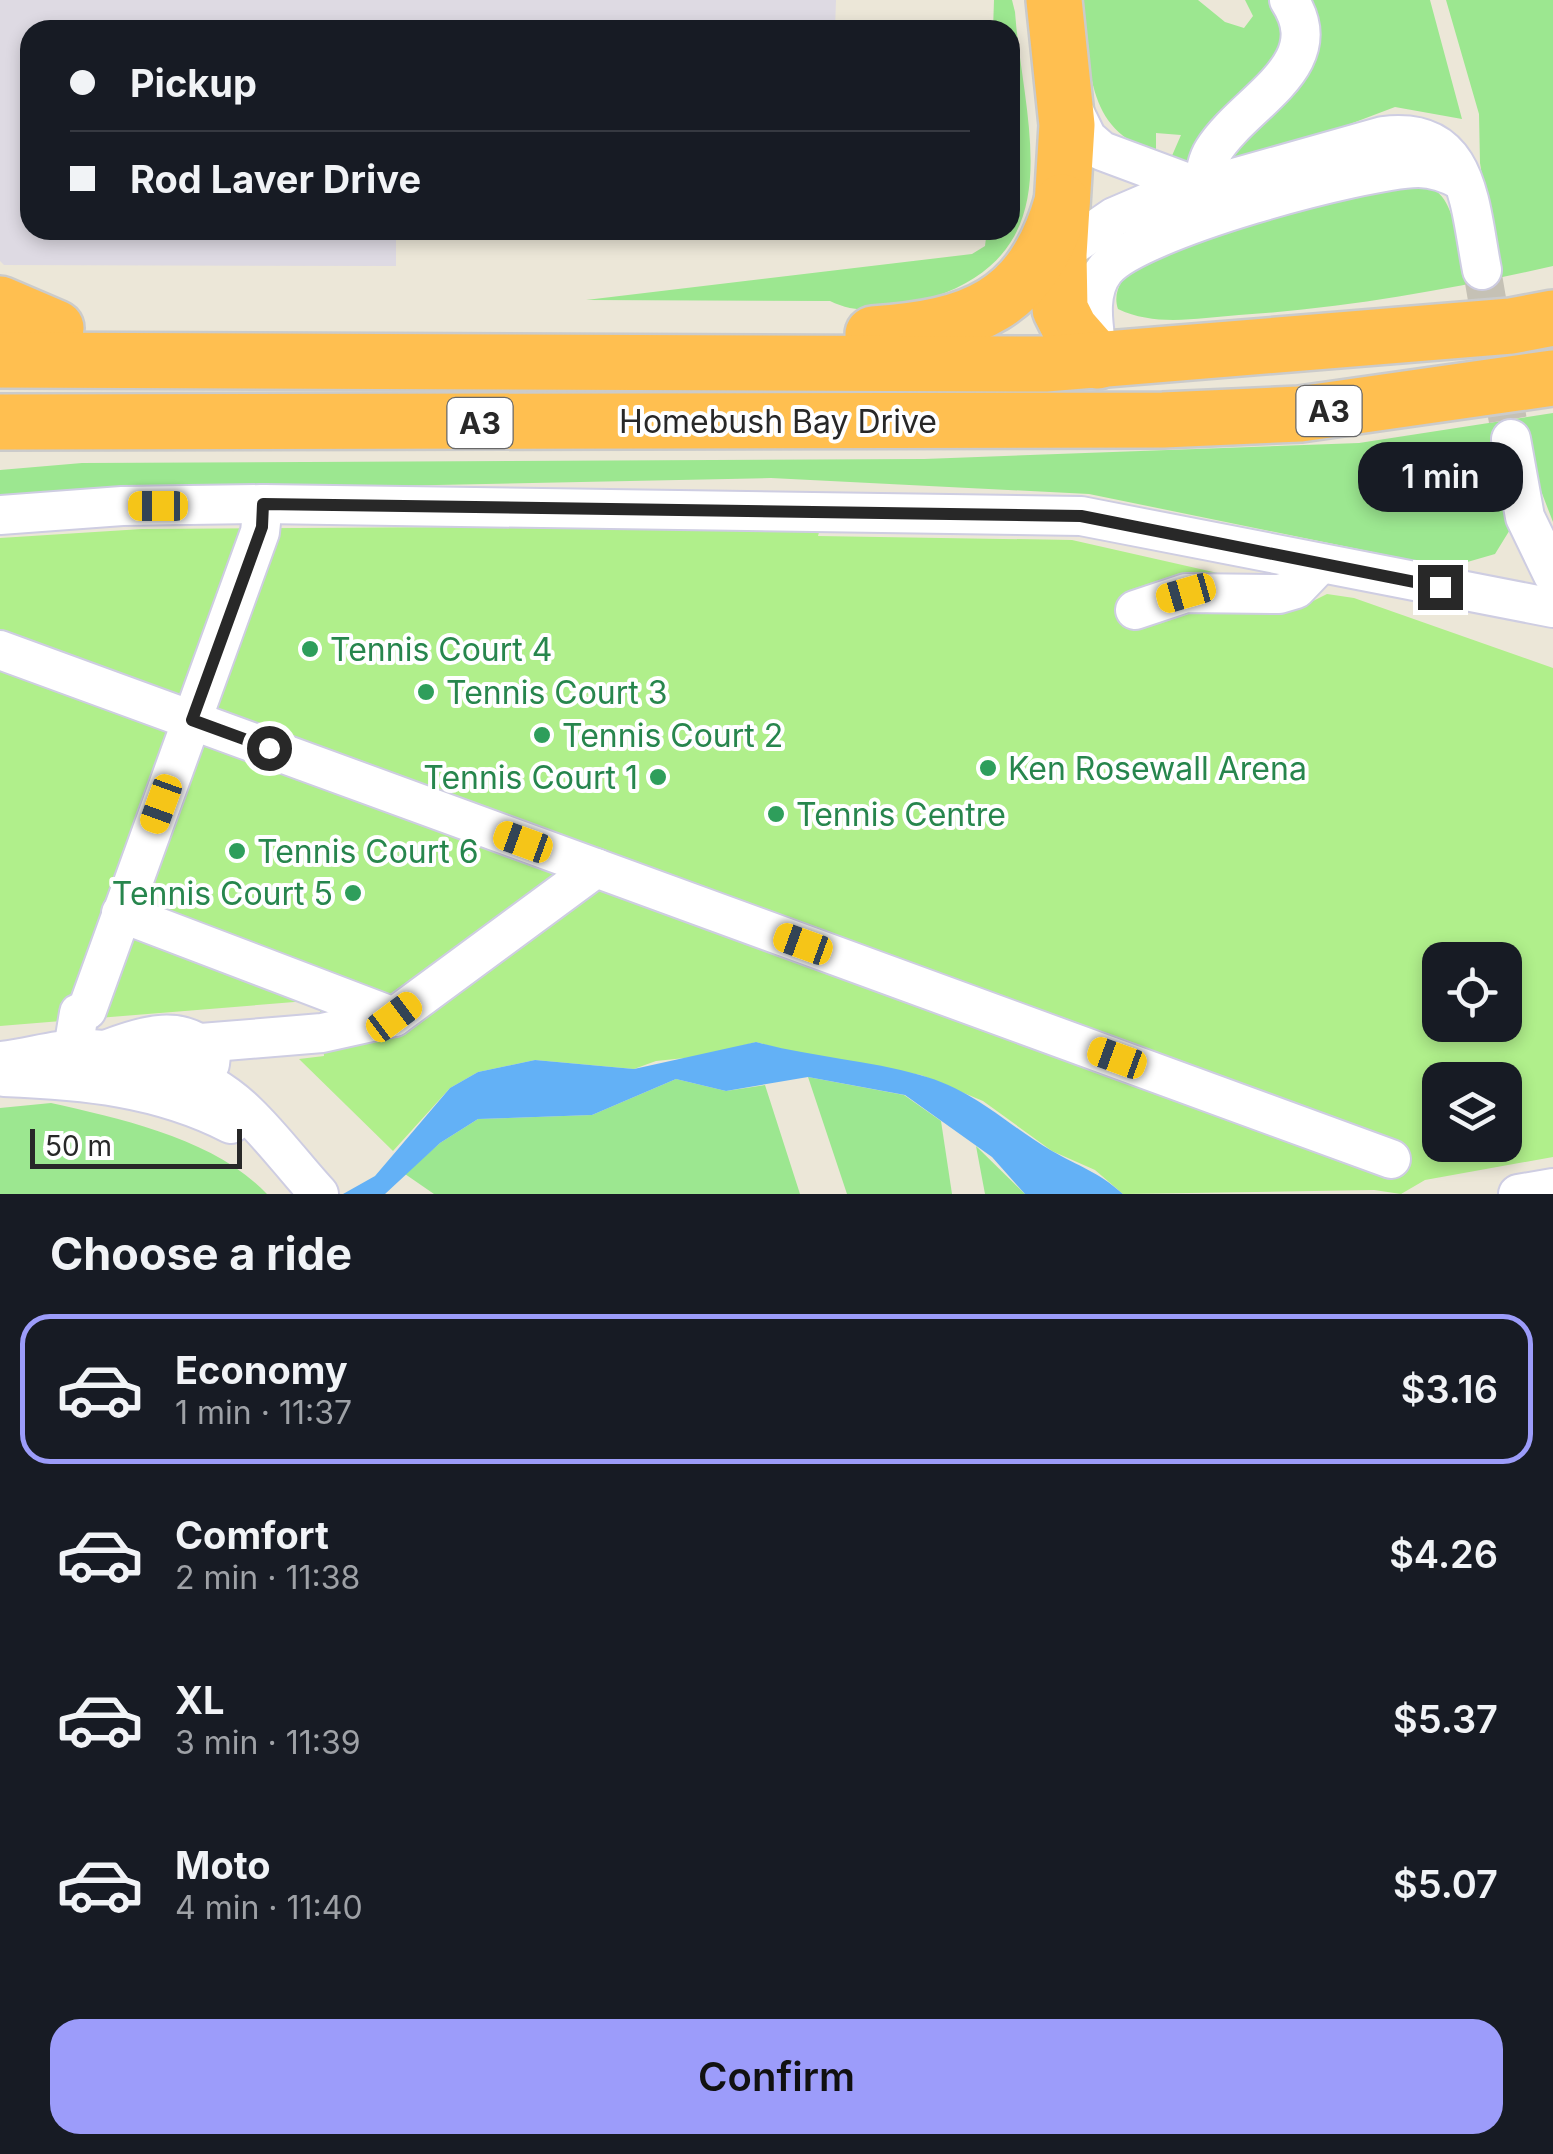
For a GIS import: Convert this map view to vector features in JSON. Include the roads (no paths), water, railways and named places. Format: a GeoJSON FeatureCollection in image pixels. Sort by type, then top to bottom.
{"type":"FeatureCollection","features":[{"type":"Feature","properties":{"kind":"highway"},"geometry":{"type":"LineString","coordinates":[[1054,0],[1065,90],[1060,309],[1078,340],[1098,360],[1102,421]]}},
{"type":"Feature","properties":{"kind":"highway"},"geometry":{"type":"LineString","coordinates":[[489,362],[934,329],[983,310],[1014,288],[1060,229]]}},
{"type":"Feature","properties":{"kind":"highway"},"geometry":{"type":"LineString","coordinates":[[1178,355],[1468,304],[1553,284]]}},
{"type":"Feature","properties":{"kind":"highway"},"geometry":{"type":"LineString","coordinates":[[0,304],[56,328]]}},
{"type":"Feature","properties":{"kind":"highway","name":"Homebush Bay Drive"},"geometry":{"type":"LineString","coordinates":[[0,360],[1098,360],[1511,326],[1553,318]]}},
{"type":"Feature","properties":{"kind":"highway"},"geometry":{"type":"LineString","coordinates":[[0,328],[103,329],[350,360]]}},
{"type":"Feature","properties":{"kind":"highway","name":"Homebush Bay Drive"},"geometry":{"type":"LineString","coordinates":[[0,422],[1102,421],[1300,414],[1553,378]]}},
{"type":"Feature","properties":{"kind":"highway"},"geometry":{"type":"LineString","coordinates":[[0,448],[18,447],[101,424]]}},
{"type":"Feature","properties":{"kind":"street"},"geometry":{"type":"LineString","coordinates":[[1203,189],[1212,154],[1300,50],[1303,24],[1289,0]]}},
{"type":"Feature","properties":{"kind":"street"},"geometry":{"type":"LineString","coordinates":[[1065,90],[1081,128],[1094,146],[1203,189],[1233,194],[1309,178],[1354,180]]}},
{"type":"Feature","properties":{"kind":"street"},"geometry":{"type":"LineString","coordinates":[[1060,229],[1114,217],[1383,136],[1411,133],[1442,145],[1462,181],[1482,270]]}},
{"type":"Feature","properties":{"kind":"street"},"geometry":{"type":"LineString","coordinates":[[1098,360],[1093,297],[1100,276],[1118,257],[1163,235],[1354,180],[1416,168],[1448,173],[1462,181]]}},
{"type":"Feature","properties":{"kind":"street"},"geometry":{"type":"LineString","coordinates":[[1511,439],[1530,531],[1553,575]]}},
{"type":"Feature","properties":{"kind":"street"},"geometry":{"type":"LineString","coordinates":[[0,515],[122,506],[263,504],[1081,516],[1553,608]]}},
{"type":"Feature","properties":{"kind":"street"},"geometry":{"type":"LineString","coordinates":[[90,1049],[79,1014],[87,1010],[262,527],[263,504]]}},
{"type":"Feature","properties":{"kind":"street"},"geometry":{"type":"LineString","coordinates":[[1134,610],[1186,593],[1279,594],[1296,589],[1320,564]]}},
{"type":"Feature","properties":{"kind":"street"},"geometry":{"type":"LineString","coordinates":[[0,650],[1392,1158]]}},
{"type":"Feature","properties":{"kind":"street"},"geometry":{"type":"LineString","coordinates":[[0,1060],[90,1049],[144,1036],[180,1035],[201,1043],[322,1033],[394,1017],[596,868]]}},
{"type":"Feature","properties":{"kind":"street"},"geometry":{"type":"LineString","coordinates":[[121,913],[394,1017]]}},
{"type":"Feature","properties":{"kind":"street"},"geometry":{"type":"LineString","coordinates":[[201,1043],[211,1055],[202,1095]]}},
{"type":"Feature","properties":{"kind":"street"},"geometry":{"type":"LineString","coordinates":[[90,1049],[171,1067],[291,1164],[320,1194]]}},
{"type":"Feature","properties":{"kind":"street"},"geometry":{"type":"LineString","coordinates":[[0,1077],[72,1079],[202,1095]]}},
{"type":"Feature","properties":{"kind":"street"},"geometry":{"type":"LineString","coordinates":[[1518,1194],[1553,1188]]}},
{"type":"Feature","properties":{"kind":"water"},"geometry":{"type":"Polygon","coordinates":[[[756,1042],[940,1081],[1123,1194],[1025,1194],[992,1157],[905,1095],[808,1077],[726,1091],[676,1079],[592,1115],[478,1119],[440,1143],[385,1194],[343,1194],[375,1176],[450,1088],[478,1072],[535,1060],[634,1069],[756,1042]]]}},
{"type":"Feature","properties":{"kind":"tunnel"},"geometry":{"type":"LineString","coordinates":[[1482,270],[1511,439]]}},
{"type":"Feature","properties":{"kind":"place","name":"Tennis Court 4"},"geometry":{"type":"Point","coordinates":[310,649]}},
{"type":"Feature","properties":{"kind":"place","name":"Tennis Court 3"},"geometry":{"type":"Point","coordinates":[426,692]}},
{"type":"Feature","properties":{"kind":"place","name":"Tennis Court 2"},"geometry":{"type":"Point","coordinates":[542,735]}},
{"type":"Feature","properties":{"kind":"place","name":"Ken Rosewall Arena"},"geometry":{"type":"Point","coordinates":[988,768]}},
{"type":"Feature","properties":{"kind":"place","name":"Tennis Court 1"},"geometry":{"type":"Point","coordinates":[658,777]}},
{"type":"Feature","properties":{"kind":"place","name":"Tennis Centre"},"geometry":{"type":"Point","coordinates":[776,814]}},
{"type":"Feature","properties":{"kind":"place","name":"Tennis Court 6"},"geometry":{"type":"Point","coordinates":[237,851]}},
{"type":"Feature","properties":{"kind":"place","name":"Tennis Court 5"},"geometry":{"type":"Point","coordinates":[353,893]}}]}
